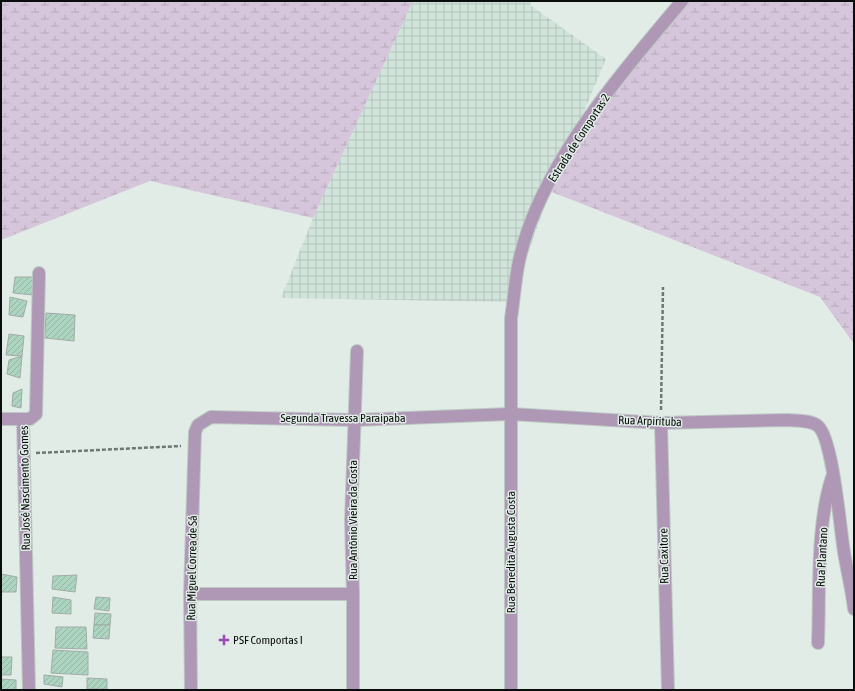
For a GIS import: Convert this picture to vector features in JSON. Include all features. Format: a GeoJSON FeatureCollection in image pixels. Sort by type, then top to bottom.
{"type":"FeatureCollection","features":[{"type":"Feature","properties":{"kind":"street","name":"Estrada de Comportas 2"},"geometry":{"type":"LineString","coordinates":[[512,414],[511,318],[520,260],[535,213],[557,167],[593,112],[627,67],[682,1]]}},
{"type":"Feature","properties":{"kind":"street","name":"Rua José Nascimento Gomes"},"geometry":{"type":"LineString","coordinates":[[28,690],[23,419],[33,418],[36,414],[39,272]]}},
{"type":"Feature","properties":{"kind":"street","name":"Rua Antônio Vieira da Costa"},"geometry":{"type":"LineString","coordinates":[[353,690],[351,506],[352,462],[356,420],[357,350]]}},
{"type":"Feature","properties":{"kind":"street","name":"Segunda Travessa Paraipaba"},"geometry":{"type":"LineString","coordinates":[[194,446],[195,432],[198,425],[211,417],[356,420],[512,414]]}},
{"type":"Feature","properties":{"kind":"street","name":"Rua Arpirituba"},"geometry":{"type":"LineString","coordinates":[[512,414],[661,422],[788,420]]}},
{"type":"Feature","properties":{"kind":"street","name":"Rua Benedita Augusta Costa"},"geometry":{"type":"LineString","coordinates":[[511,690],[512,414]]}},
{"type":"Feature","properties":{"kind":"street"},"geometry":{"type":"LineString","coordinates":[[1,419],[23,419]]}},
{"type":"Feature","properties":{"kind":"street","name":"Rua Plantano"},"geometry":{"type":"LineString","coordinates":[[788,420],[806,421],[818,426],[823,435],[834,472],[844,551],[854,609]]}},
{"type":"Feature","properties":{"kind":"street","name":"Rua Caxitore"},"geometry":{"type":"LineString","coordinates":[[661,422],[668,690]]}},
{"type":"Feature","properties":{"kind":"street","name":"Rua Miguel Correa de Sá"},"geometry":{"type":"LineString","coordinates":[[191,690],[190,594],[194,446]]}},
{"type":"Feature","properties":{"kind":"street","name":"Rua Plantano"},"geometry":{"type":"LineString","coordinates":[[818,643],[823,524],[827,493],[834,472]]}},
{"type":"Feature","properties":{"kind":"street"},"geometry":{"type":"LineString","coordinates":[[190,594],[353,594]]}},
{"type":"Feature","properties":{"kind":"path"},"geometry":{"type":"LineString","coordinates":[[661,422],[663,287]]}},
{"type":"Feature","properties":{"kind":"path"},"geometry":{"type":"LineString","coordinates":[[24,454],[194,446]]}},
{"type":"Feature","properties":{"kind":"shaded area"},"geometry":{"type":"Polygon","coordinates":[[[413,1],[532,1],[530,5],[606,59],[546,202],[511,302],[281,298],[313,218],[413,1]]]}},
{"type":"Feature","properties":{"kind":"green space"},"geometry":{"type":"Polygon","coordinates":[[[1,1],[413,1],[313,218],[150,181],[1,240],[1,1]]]}},
{"type":"Feature","properties":{"kind":"green space"},"geometry":{"type":"Polygon","coordinates":[[[680,1],[854,1],[854,344],[820,297],[544,189],[680,1]]]}},
{"type":"Feature","properties":{"kind":"building"},"geometry":{"type":"Polygon","coordinates":[[[15,277],[33,277],[33,295],[13,293],[15,277]]]}},
{"type":"Feature","properties":{"kind":"building"},"geometry":{"type":"Polygon","coordinates":[[[10,297],[27,301],[23,317],[9,315],[10,297]]]}},
{"type":"Feature","properties":{"kind":"building"},"geometry":{"type":"Polygon","coordinates":[[[46,313],[75,315],[74,341],[45,338],[46,313]]]}},
{"type":"Feature","properties":{"kind":"building"},"geometry":{"type":"Polygon","coordinates":[[[9,334],[24,336],[22,356],[6,355],[9,334]]]}},
{"type":"Feature","properties":{"kind":"building"},"geometry":{"type":"Polygon","coordinates":[[[22,356],[20,378],[7,374],[9,360],[22,356]]]}},
{"type":"Feature","properties":{"kind":"building"},"geometry":{"type":"Polygon","coordinates":[[[22,389],[21,408],[12,406],[13,393],[22,389]]]}},
{"type":"Feature","properties":{"kind":"building"},"geometry":{"type":"Polygon","coordinates":[[[1,574],[17,577],[16,592],[1,592],[1,574]]]}},
{"type":"Feature","properties":{"kind":"building"},"geometry":{"type":"Polygon","coordinates":[[[77,575],[75,592],[52,589],[53,576],[77,575]]]}},
{"type":"Feature","properties":{"kind":"building"},"geometry":{"type":"Polygon","coordinates":[[[53,597],[71,600],[71,614],[52,613],[53,597]]]}},
{"type":"Feature","properties":{"kind":"building"},"geometry":{"type":"Polygon","coordinates":[[[96,597],[110,598],[109,611],[94,609],[96,597]]]}},
{"type":"Feature","properties":{"kind":"building"},"geometry":{"type":"Polygon","coordinates":[[[95,613],[111,614],[110,625],[94,625],[95,613]]]}},
{"type":"Feature","properties":{"kind":"building"},"geometry":{"type":"Polygon","coordinates":[[[94,625],[110,625],[109,639],[93,638],[94,625]]]}},
{"type":"Feature","properties":{"kind":"building"},"geometry":{"type":"Polygon","coordinates":[[[56,627],[86,627],[87,649],[55,648],[56,627]]]}},
{"type":"Feature","properties":{"kind":"building"},"geometry":{"type":"Polygon","coordinates":[[[53,650],[88,652],[88,675],[51,673],[53,650]]]}},
{"type":"Feature","properties":{"kind":"building"},"geometry":{"type":"Polygon","coordinates":[[[1,657],[12,657],[11,675],[1,675],[1,657]]]}},
{"type":"Feature","properties":{"kind":"building"},"geometry":{"type":"Polygon","coordinates":[[[44,675],[63,677],[62,687],[44,684],[44,675]]]}},
{"type":"Feature","properties":{"kind":"building"},"geometry":{"type":"Polygon","coordinates":[[[87,678],[107,679],[107,689],[87,689],[87,678]]]}},
{"type":"Feature","properties":{"kind":"building"},"geometry":{"type":"Polygon","coordinates":[[[1,679],[16,680],[16,690],[1,690],[1,679]]]}},
{"type":"Feature","properties":{"kind":"place","name":"PSF Comportas I"},"geometry":{"type":"Point","coordinates":[224,640]}}]}
